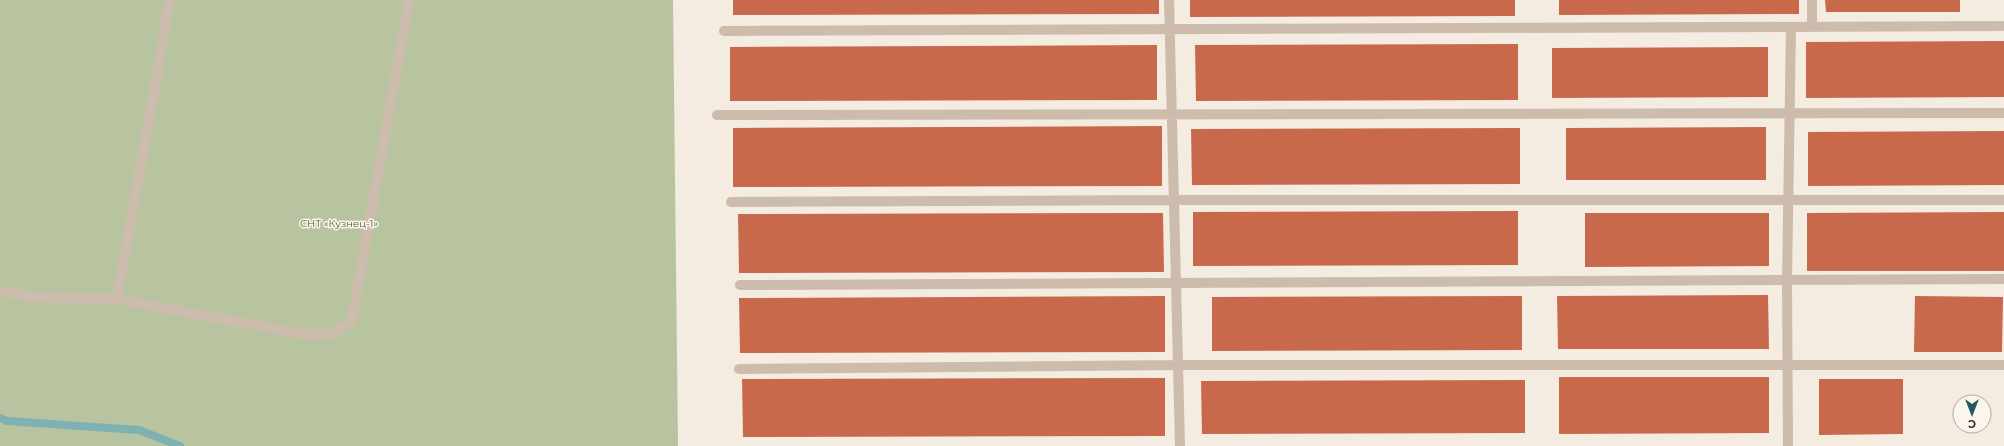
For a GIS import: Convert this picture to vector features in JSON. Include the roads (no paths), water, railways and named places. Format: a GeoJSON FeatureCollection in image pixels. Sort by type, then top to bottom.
{"type":"FeatureCollection","features":[{"type":"Feature","properties":{"kind":"lane"},"geometry":{"type":"LineString","coordinates":[[117,299],[170,0]]}},
{"type":"Feature","properties":{"kind":"lane"},"geometry":{"type":"LineString","coordinates":[[0,291],[32,297],[117,299],[308,335],[334,334],[352,320],[409,0]]}},
{"type":"Feature","properties":{"kind":"lane"},"geometry":{"type":"LineString","coordinates":[[1169,0],[1180,446]]}},
{"type":"Feature","properties":{"kind":"lane"},"geometry":{"type":"LineString","coordinates":[[1812,0],[1812,28]]}},
{"type":"Feature","properties":{"kind":"lane"},"geometry":{"type":"LineString","coordinates":[[724,31],[1812,28],[2004,26]]}},
{"type":"Feature","properties":{"kind":"lane"},"geometry":{"type":"LineString","coordinates":[[1788,446],[1786,280],[1790,27]]}},
{"type":"Feature","properties":{"kind":"lane"},"geometry":{"type":"LineString","coordinates":[[717,115],[2004,113]]}},
{"type":"Feature","properties":{"kind":"lane"},"geometry":{"type":"LineString","coordinates":[[731,202],[1174,200],[2004,200]]}},
{"type":"Feature","properties":{"kind":"lane"},"geometry":{"type":"LineString","coordinates":[[740,285],[2004,279]]}},
{"type":"Feature","properties":{"kind":"lane"},"geometry":{"type":"LineString","coordinates":[[739,369],[1178,365],[2004,365]]}},
{"type":"Feature","properties":{"kind":"waterway"},"geometry":{"type":"LineString","coordinates":[[0,418],[7,421],[139,430],[180,446]]}},
{"type":"Feature","properties":{"kind":"park label","name":"СНТ «Кузнец-1»"},"geometry":{"type":"Point","coordinates":[339,223]}}]}
